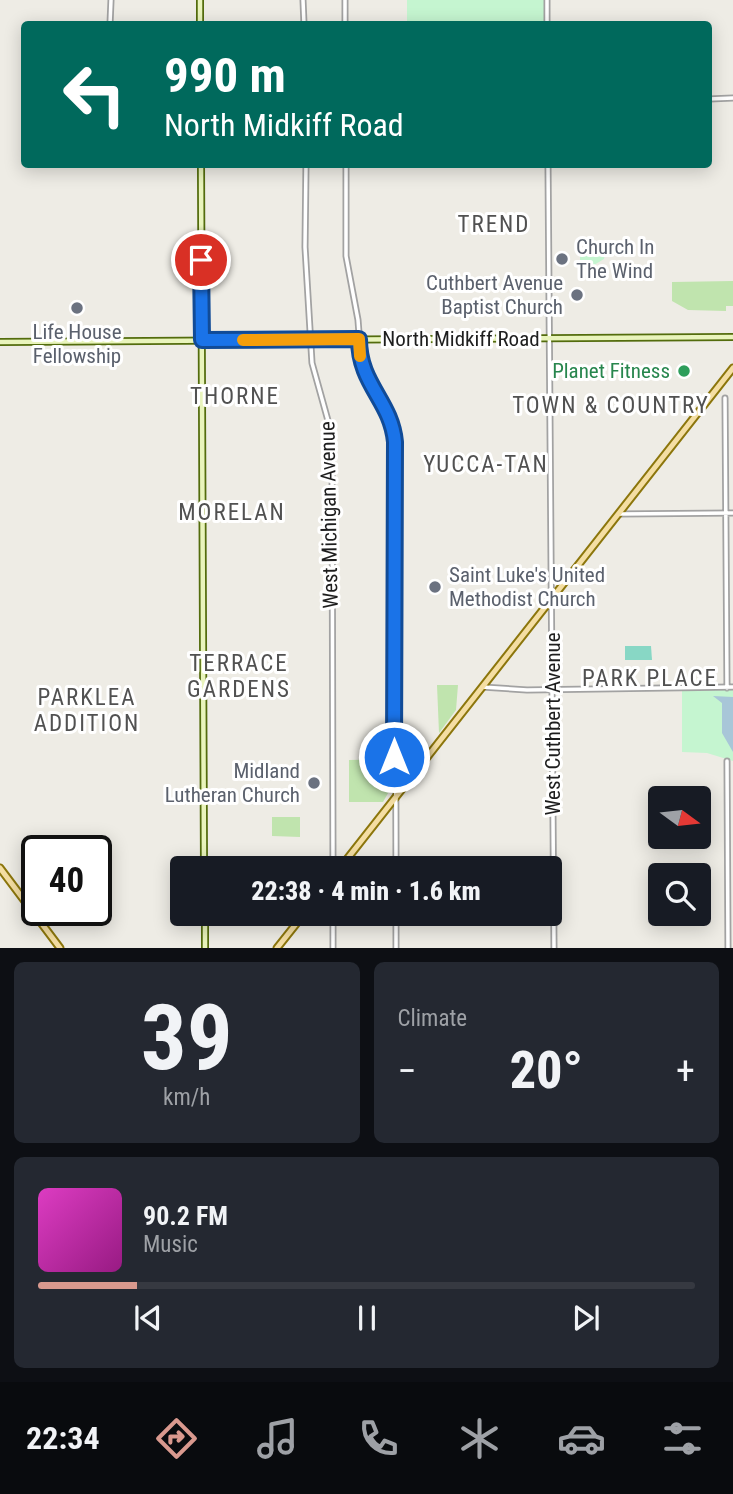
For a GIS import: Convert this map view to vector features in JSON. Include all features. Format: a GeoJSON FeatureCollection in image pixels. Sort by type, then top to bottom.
{"type":"FeatureCollection","features":[{"type":"Feature","properties":{"kind":"main road"},"geometry":{"type":"LineString","coordinates":[[200,0],[200,21]]}},
{"type":"Feature","properties":{"kind":"main road"},"geometry":{"type":"LineString","coordinates":[[201,168],[204,856]]}},
{"type":"Feature","properties":{"kind":"main road","name":"North Midkiff Road"},"geometry":{"type":"LineString","coordinates":[[0,342],[733,337]]}},
{"type":"Feature","properties":{"kind":"main road"},"geometry":{"type":"LineString","coordinates":[[349,856],[733,368]]}},
{"type":"Feature","properties":{"kind":"main road"},"geometry":{"type":"LineString","coordinates":[[394,774],[400,780],[410,779]]}},
{"type":"Feature","properties":{"kind":"main road"},"geometry":{"type":"LineString","coordinates":[[0,868],[60,948]]}},
{"type":"Feature","properties":{"kind":"main road"},"geometry":{"type":"LineString","coordinates":[[205,926],[205,948]]}},
{"type":"Feature","properties":{"kind":"main road"},"geometry":{"type":"LineString","coordinates":[[277,948],[294,926]]}},
{"type":"Feature","properties":{"kind":"street"},"geometry":{"type":"LineString","coordinates":[[110,21],[111,0]]}},
{"type":"Feature","properties":{"kind":"street"},"geometry":{"type":"LineString","coordinates":[[303,0],[304,21]]}},
{"type":"Feature","properties":{"kind":"street"},"geometry":{"type":"LineString","coordinates":[[345,0],[345,21]]}},
{"type":"Feature","properties":{"kind":"street"},"geometry":{"type":"LineString","coordinates":[[547,0],[547,21]]}},
{"type":"Feature","properties":{"kind":"street"},"geometry":{"type":"LineString","coordinates":[[712,99],[733,98]]}},
{"type":"Feature","properties":{"kind":"street","name":"West Michigan Avenue"},"geometry":{"type":"LineString","coordinates":[[306,168],[306,247],[314,375],[327,410],[332,435],[332,856]]}},
{"type":"Feature","properties":{"kind":"street"},"geometry":{"type":"LineString","coordinates":[[346,168],[346,256],[363,371],[388,414],[395,442],[396,856]]}},
{"type":"Feature","properties":{"kind":"street","name":"West Cuthbert Avenue"},"geometry":{"type":"LineString","coordinates":[[548,168],[554,948]]}},
{"type":"Feature","properties":{"kind":"street"},"geometry":{"type":"LineString","coordinates":[[725,398],[727,688]]}},
{"type":"Feature","properties":{"kind":"street"},"geometry":{"type":"LineString","coordinates":[[618,513],[733,513]]}},
{"type":"Feature","properties":{"kind":"street"},"geometry":{"type":"LineString","coordinates":[[482,687],[553,690],[733,687]]}},
{"type":"Feature","properties":{"kind":"street"},"geometry":{"type":"LineString","coordinates":[[727,761],[728,948]]}},
{"type":"Feature","properties":{"kind":"street"},"geometry":{"type":"LineString","coordinates":[[333,926],[333,948]]}},
{"type":"Feature","properties":{"kind":"street"},"geometry":{"type":"LineString","coordinates":[[396,926],[396,948]]}},
{"type":"Feature","properties":{"kind":"green space"},"geometry":{"type":"Polygon","coordinates":[[[407,0],[545,0],[545,21],[407,21],[407,0]]]}},
{"type":"Feature","properties":{"kind":"green space"},"geometry":{"type":"Polygon","coordinates":[[[606,250],[604,259],[594,265],[580,264],[580,251],[606,250]]]}},
{"type":"Feature","properties":{"kind":"green space"},"geometry":{"type":"Polygon","coordinates":[[[733,281],[733,306],[726,306],[726,311],[688,310],[672,301],[672,282],[733,281]]]}},
{"type":"Feature","properties":{"kind":"green space"},"geometry":{"type":"Polygon","coordinates":[[[625,646],[651,646],[652,660],[625,660],[625,646]]]}},
{"type":"Feature","properties":{"kind":"green space"},"geometry":{"type":"Polygon","coordinates":[[[437,685],[458,685],[456,710],[439,733],[437,685]]]}},
{"type":"Feature","properties":{"kind":"green space"},"geometry":{"type":"Polygon","coordinates":[[[733,687],[733,761],[707,753],[682,752],[682,688],[733,687]]]}},
{"type":"Feature","properties":{"kind":"green space"},"geometry":{"type":"Polygon","coordinates":[[[391,759],[391,788],[383,802],[349,802],[349,760],[391,759]]]}},
{"type":"Feature","properties":{"kind":"green space"},"geometry":{"type":"Polygon","coordinates":[[[272,817],[300,817],[300,837],[272,836],[272,817]]]}},
{"type":"Feature","properties":{"kind":"water"},"geometry":{"type":"Polygon","coordinates":[[[713,696],[733,697],[733,752],[722,733],[722,703],[713,696]]]}},
{"type":"Feature","properties":{"kind":"slow traffic"},"geometry":{"type":"LineString","coordinates":[[243,340],[359,339],[360,356]]}},
{"type":"Feature","properties":{"kind":"place","name":"Church In The Wind"},"geometry":{"type":"Point","coordinates":[562,259]}},
{"type":"Feature","properties":{"kind":"place","name":"Cuthbert Avenue Baptist Church"},"geometry":{"type":"Point","coordinates":[577,295]}},
{"type":"Feature","properties":{"kind":"place","name":"Life House Fellowship"},"geometry":{"type":"Point","coordinates":[77,308]}},
{"type":"Feature","properties":{"kind":"place","name":"Planet Fitness"},"geometry":{"type":"Point","coordinates":[684,371]}},
{"type":"Feature","properties":{"kind":"place","name":"Saint Luke's United Methodist Church"},"geometry":{"type":"Point","coordinates":[435,587]}},
{"type":"Feature","properties":{"kind":"place","name":"Midland Lutheran Church"},"geometry":{"type":"Point","coordinates":[314,783]}},
{"type":"Feature","properties":{"kind":"district","name":"TREND"},"geometry":{"type":"Point","coordinates":[494,224]}},
{"type":"Feature","properties":{"kind":"district","name":"THORNE"},"geometry":{"type":"Point","coordinates":[235,396]}},
{"type":"Feature","properties":{"kind":"district","name":"TOWN & COUNTRY"},"geometry":{"type":"Point","coordinates":[611,405]}},
{"type":"Feature","properties":{"kind":"district","name":"YUCCA-TAN"},"geometry":{"type":"Point","coordinates":[486,464]}},
{"type":"Feature","properties":{"kind":"district","name":"MORELAN"},"geometry":{"type":"Point","coordinates":[232,512]}},
{"type":"Feature","properties":{"kind":"district","name":"TERRACE GARDENS"},"geometry":{"type":"Point","coordinates":[239,676]}},
{"type":"Feature","properties":{"kind":"district","name":"PARK PLACE"},"geometry":{"type":"Point","coordinates":[650,678]}},
{"type":"Feature","properties":{"kind":"district","name":"PARKLEA ADDITION"},"geometry":{"type":"Point","coordinates":[87,710]}},
{"type":"Feature","properties":{"kind":"route"},"geometry":{"type":"LineString","coordinates":[[201,260],[202,340],[359,339],[363,371],[388,414],[395,442],[394,757]]}}]}
